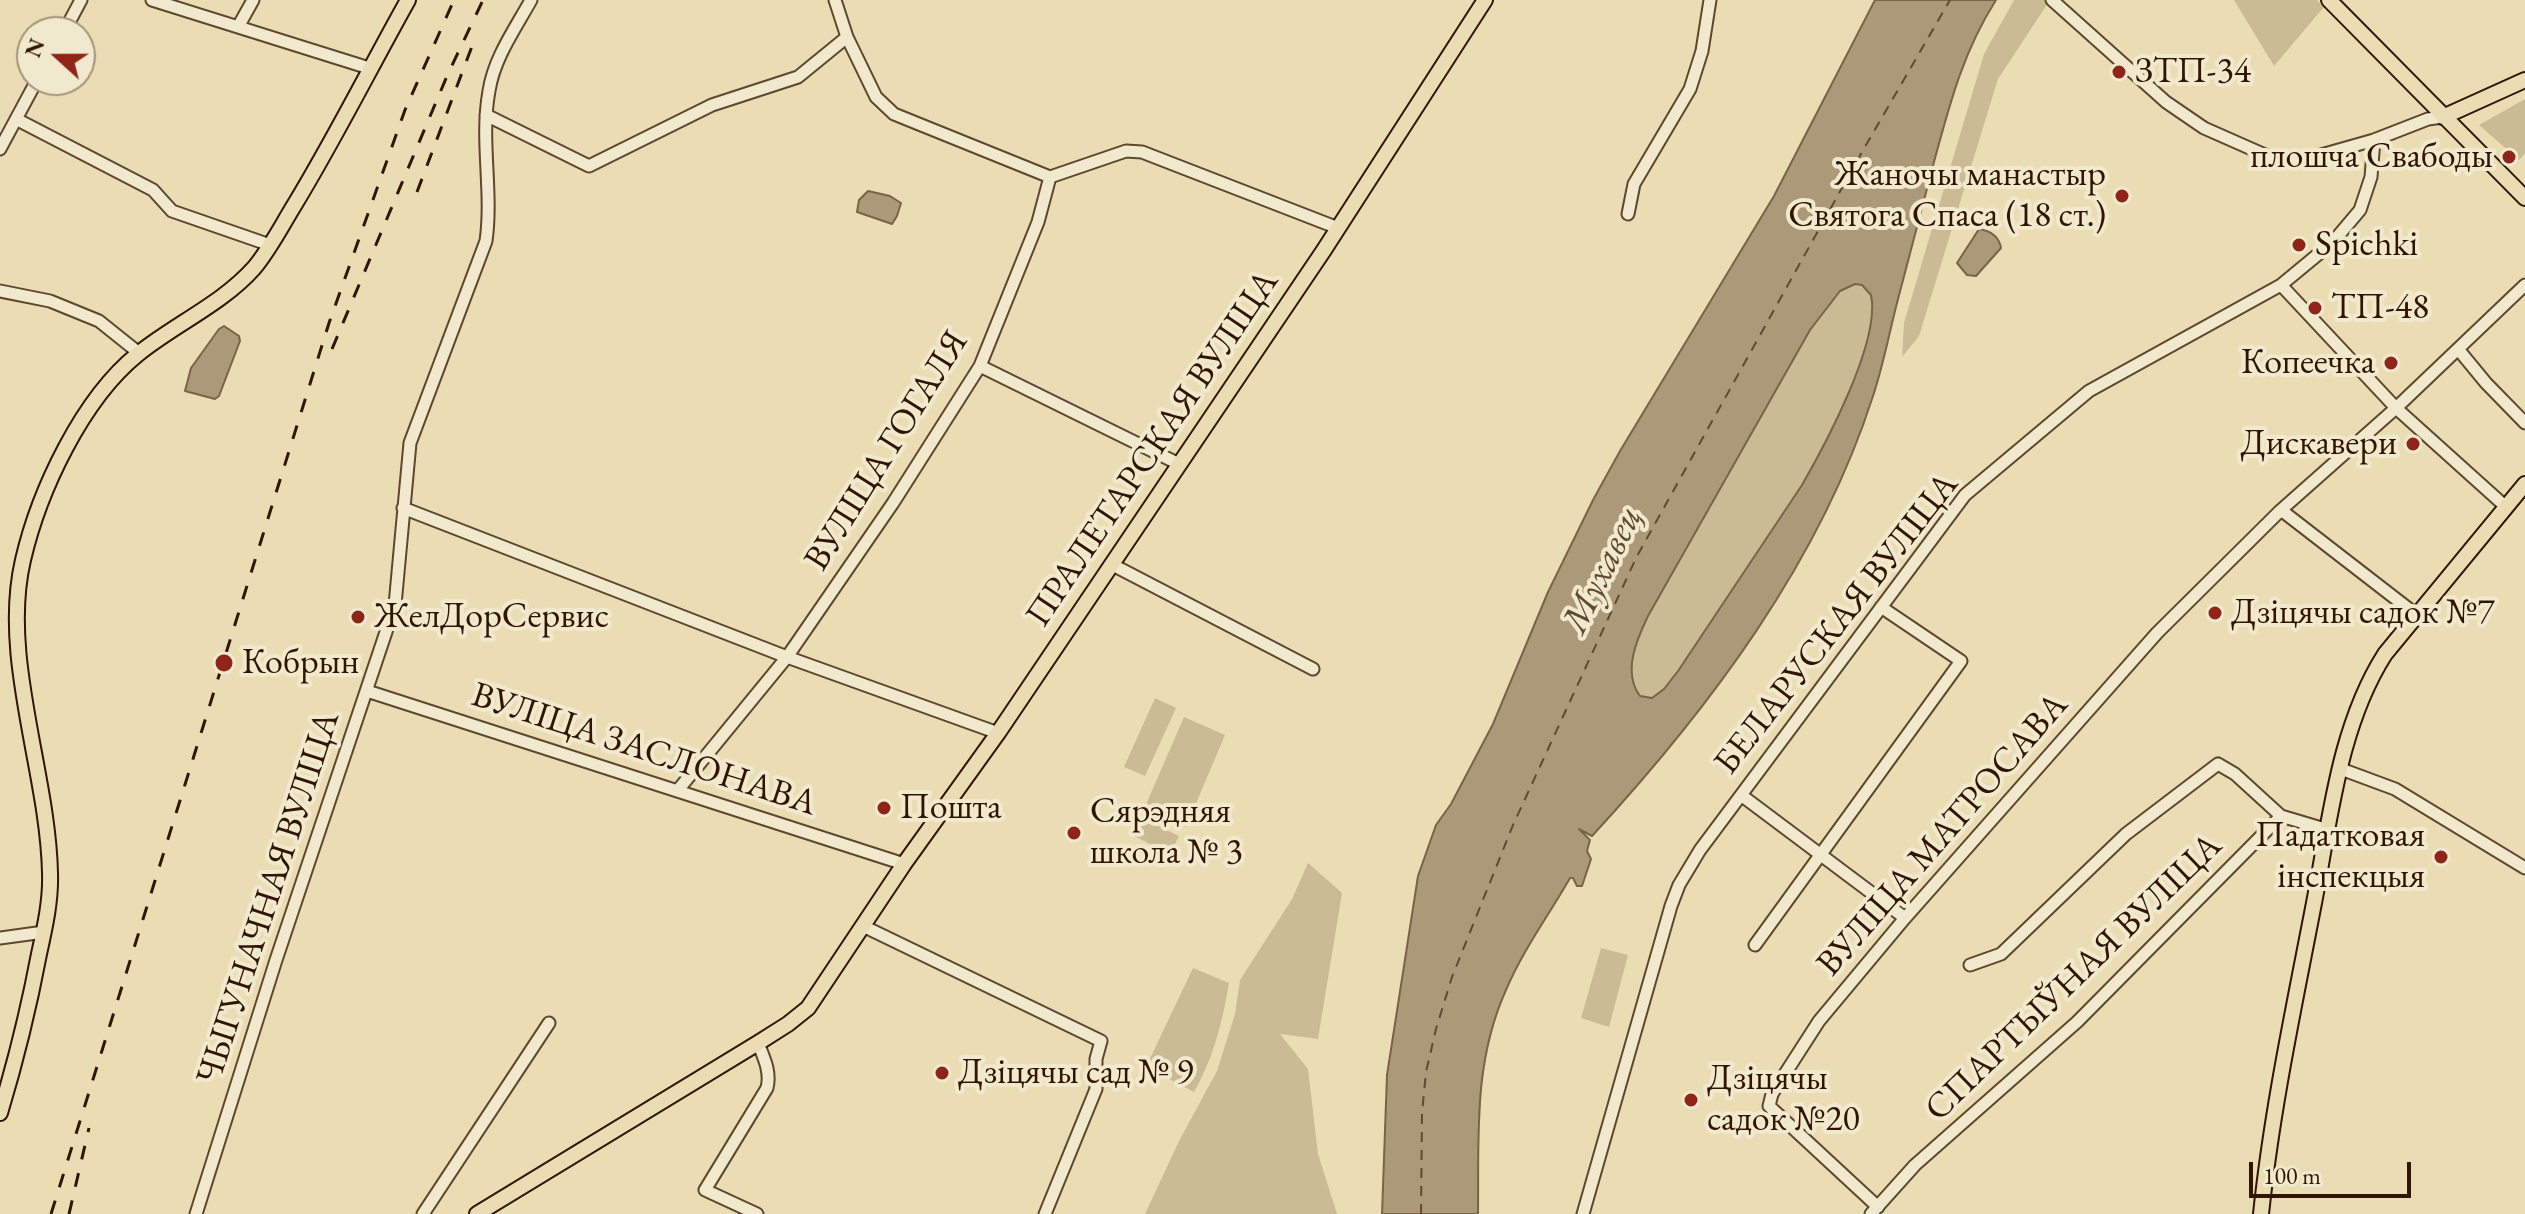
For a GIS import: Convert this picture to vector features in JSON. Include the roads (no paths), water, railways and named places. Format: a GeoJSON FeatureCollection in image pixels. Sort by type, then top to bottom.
{"type":"FeatureCollection","features":[{"type":"Feature","properties":{"kind":"main road"},"geometry":{"type":"LineString","coordinates":[[0,1113],[27,1013],[44,932],[50,874],[42,795],[26,711],[16,621],[19,578],[35,520],[62,456],[92,404],[108,384],[139,353],[226,293],[255,266],[322,159],[408,0]]}},
{"type":"Feature","properties":{"kind":"main road","name":"ПРАЛЕТАРСКАЯ ВУЛІЦА"},"geometry":{"type":"LineString","coordinates":[[477,1214],[758,1043],[808,1008],[904,864],[998,733],[1338,228],[1485,0]]}},
{"type":"Feature","properties":{"kind":"main road"},"geometry":{"type":"LineString","coordinates":[[2329,0],[2525,198]]}},
{"type":"Feature","properties":{"kind":"main road"},"geometry":{"type":"LineString","coordinates":[[2443,117],[2525,80]]}},
{"type":"Feature","properties":{"kind":"main road"},"geometry":{"type":"LineString","coordinates":[[2261,1214],[2271,1120],[2328,830],[2356,709],[2385,654],[2525,484]]}},
{"type":"Feature","properties":{"kind":"street"},"geometry":{"type":"LineString","coordinates":[[152,0],[369,68]]}},
{"type":"Feature","properties":{"kind":"street"},"geometry":{"type":"LineString","coordinates":[[238,27],[253,0]]}},
{"type":"Feature","properties":{"kind":"street","name":"ЧЫГУНАЧНАЯ ВУЛІЦА"},"geometry":{"type":"LineString","coordinates":[[196,1214],[276,960],[395,605],[410,443],[486,241],[486,115],[495,68],[531,0]]}},
{"type":"Feature","properties":{"kind":"street"},"geometry":{"type":"LineString","coordinates":[[835,0],[847,37],[876,97],[894,114],[1050,177],[1126,151],[1142,152],[1338,228]]}},
{"type":"Feature","properties":{"kind":"street"},"geometry":{"type":"LineString","coordinates":[[1628,214],[1634,184],[1690,89],[1702,51],[1710,0]]}},
{"type":"Feature","properties":{"kind":"street"},"geometry":{"type":"LineString","coordinates":[[2052,0],[2166,102],[2204,128],[2281,162],[2314,157],[2374,140],[2428,119],[2443,117]]}},
{"type":"Feature","properties":{"kind":"street"},"geometry":{"type":"LineString","coordinates":[[486,115],[589,166],[712,105],[798,77],[847,37]]}},
{"type":"Feature","properties":{"kind":"street"},"geometry":{"type":"LineString","coordinates":[[0,149],[28,96]]}},
{"type":"Feature","properties":{"kind":"street"},"geometry":{"type":"LineString","coordinates":[[16,119],[153,190],[172,211],[270,245]]}},
{"type":"Feature","properties":{"kind":"street","name":"БЕЛАРУСКАЯ ВУЛІЦА"},"geometry":{"type":"LineString","coordinates":[[1583,1214],[1671,906],[1679,885],[1700,850],[1965,495],[2089,391],[2281,285],[2333,242],[2360,210],[2371,177],[2374,140]]}},
{"type":"Feature","properties":{"kind":"street","name":"ВУЛІЦА ГОГАЛЯ"},"geometry":{"type":"LineString","coordinates":[[678,790],[787,657],[893,503],[980,366],[1038,222],[1050,177]]}},
{"type":"Feature","properties":{"kind":"street"},"geometry":{"type":"LineString","coordinates":[[2281,285],[2396,408],[2506,507]]}},
{"type":"Feature","properties":{"kind":"street","name":"ВУЛІЦА МАТРОСАВА"},"geometry":{"type":"LineString","coordinates":[[1875,1210],[1769,1106],[1772,1094],[1819,1021],[1905,918],[2157,633],[2281,510],[2396,408],[2525,285]]}},
{"type":"Feature","properties":{"kind":"street"},"geometry":{"type":"LineString","coordinates":[[0,291],[50,301],[99,321],[139,353]]}},
{"type":"Feature","properties":{"kind":"street"},"geometry":{"type":"LineString","coordinates":[[2458,349],[2525,423]]}},
{"type":"Feature","properties":{"kind":"street"},"geometry":{"type":"LineString","coordinates":[[980,366],[1179,464]]}},
{"type":"Feature","properties":{"kind":"street"},"geometry":{"type":"LineString","coordinates":[[403,508],[787,657],[998,733]]}},
{"type":"Feature","properties":{"kind":"street"},"geometry":{"type":"LineString","coordinates":[[2281,510],[2418,616]]}},
{"type":"Feature","properties":{"kind":"street"},"geometry":{"type":"LineString","coordinates":[[1111,564],[1313,669]]}},
{"type":"Feature","properties":{"kind":"street"},"geometry":{"type":"LineString","coordinates":[[1755,945],[1961,661],[1881,607]]}},
{"type":"Feature","properties":{"kind":"street","name":"ВУЛІЦА ЗАСЛОНАВА"},"geometry":{"type":"LineString","coordinates":[[367,691],[904,864]]}},
{"type":"Feature","properties":{"kind":"street"},"geometry":{"type":"LineString","coordinates":[[1970,965],[2001,954],[2126,834],[2218,764],[2235,774],[2281,816],[2328,830]]}},
{"type":"Feature","properties":{"kind":"street"},"geometry":{"type":"LineString","coordinates":[[2341,769],[2395,789],[2525,868]]}},
{"type":"Feature","properties":{"kind":"street"},"geometry":{"type":"LineString","coordinates":[[1741,795],[1905,918]]}},
{"type":"Feature","properties":{"kind":"street","name":"СПАРТЫЎНАЯ ВУЛІЦА"},"geometry":{"type":"LineString","coordinates":[[1875,1210],[1915,1165],[2077,1022],[2281,816]]}},
{"type":"Feature","properties":{"kind":"street"},"geometry":{"type":"LineString","coordinates":[[863,926],[1101,1041],[1096,1059],[1096,1089],[1045,1214]]}},
{"type":"Feature","properties":{"kind":"street"},"geometry":{"type":"LineString","coordinates":[[0,938],[44,932]]}},
{"type":"Feature","properties":{"kind":"street"},"geometry":{"type":"LineString","coordinates":[[423,1214],[549,1023]]}},
{"type":"Feature","properties":{"kind":"street"},"geometry":{"type":"LineString","coordinates":[[757,1214],[705,1190],[767,1088],[769,1078],[758,1043]]}},
{"type":"Feature","properties":{"kind":"water","name":"Мухавец"},"geometry":{"type":"Polygon","coordinates":[[[1875,0],[1996,0],[1959,78],[1934,162],[1877,385],[1851,457],[1823,517],[1792,575],[1756,631],[1678,737],[1592,836],[1579,829],[1590,840],[1587,851],[1591,859],[1582,886],[1577,886],[1570,878],[1506,990],[1495,1017],[1483,1073],[1478,1214],[1382,1214],[1387,1075],[1418,876],[1436,825],[1451,804],[1493,724],[1548,592],[1593,500],[1774,196],[1875,0]],[[1855,284],[1840,291],[1810,330],[1648,616],[1636,645],[1632,666],[1632,677],[1640,696],[1652,698],[1664,689],[1678,671],[1812,467],[1849,392],[1868,338],[1871,295],[1862,285],[1855,284]]]}},
{"type":"Feature","properties":{"kind":"water"},"geometry":{"type":"Polygon","coordinates":[[[868,191],[890,196],[901,203],[892,224],[857,212],[859,200],[868,191]]]}},
{"type":"Feature","properties":{"kind":"water"},"geometry":{"type":"Polygon","coordinates":[[[1979,229],[1994,235],[2001,248],[1976,276],[1967,275],[1957,263],[1979,229]]]}},
{"type":"Feature","properties":{"kind":"water"},"geometry":{"type":"Polygon","coordinates":[[[224,326],[239,336],[240,341],[219,396],[215,399],[185,391],[191,368],[224,326]]]}},
{"type":"Feature","properties":{"kind":"railway"},"geometry":{"type":"LineString","coordinates":[[51,1214],[329,323],[405,110],[454,0]]}},
{"type":"Feature","properties":{"kind":"railway"},"geometry":{"type":"LineString","coordinates":[[332,349],[447,76],[483,0]]}},
{"type":"Feature","properties":{"kind":"railway"},"geometry":{"type":"LineString","coordinates":[[417,192],[474,41]]}},
{"type":"Feature","properties":{"kind":"railway"},"geometry":{"type":"LineString","coordinates":[[69,1214],[89,1128]]}},
{"type":"Feature","properties":{"kind":"place","name":"ЗТП-34"},"geometry":{"type":"Point","coordinates":[2119,72]}},
{"type":"Feature","properties":{"kind":"place","name":"плошча Свабоды"},"geometry":{"type":"Point","coordinates":[2509,157]}},
{"type":"Feature","properties":{"kind":"place","name":"Жаночы манастыр Святога Спаса (18 ст.)"},"geometry":{"type":"Point","coordinates":[2122,196]}},
{"type":"Feature","properties":{"kind":"place","name":"Spichki"},"geometry":{"type":"Point","coordinates":[2299,245]}},
{"type":"Feature","properties":{"kind":"place","name":"ТП-48"},"geometry":{"type":"Point","coordinates":[2315,308]}},
{"type":"Feature","properties":{"kind":"place","name":"Копеечка"},"geometry":{"type":"Point","coordinates":[2391,363]}},
{"type":"Feature","properties":{"kind":"place","name":"Дискавери"},"geometry":{"type":"Point","coordinates":[2413,444]}},
{"type":"Feature","properties":{"kind":"place","name":"Дзіцячы садок №7"},"geometry":{"type":"Point","coordinates":[2215,613]}},
{"type":"Feature","properties":{"kind":"place","name":"ЖелДорСервис"},"geometry":{"type":"Point","coordinates":[358,617]}},
{"type":"Feature","properties":{"kind":"place","name":"Кобрын"},"geometry":{"type":"Point","coordinates":[224,663]}},
{"type":"Feature","properties":{"kind":"place","name":"Пошта"},"geometry":{"type":"Point","coordinates":[884,808]}},
{"type":"Feature","properties":{"kind":"place","name":"Сярэдняя школа № 3"},"geometry":{"type":"Point","coordinates":[1074,833]}},
{"type":"Feature","properties":{"kind":"place","name":"Падатковая інспекцыя"},"geometry":{"type":"Point","coordinates":[2441,857]}},
{"type":"Feature","properties":{"kind":"place","name":"Дзіцячы сад № 9"},"geometry":{"type":"Point","coordinates":[942,1073]}},
{"type":"Feature","properties":{"kind":"place","name":"Дзіцячы садок №20"},"geometry":{"type":"Point","coordinates":[1691,1100]}}]}
